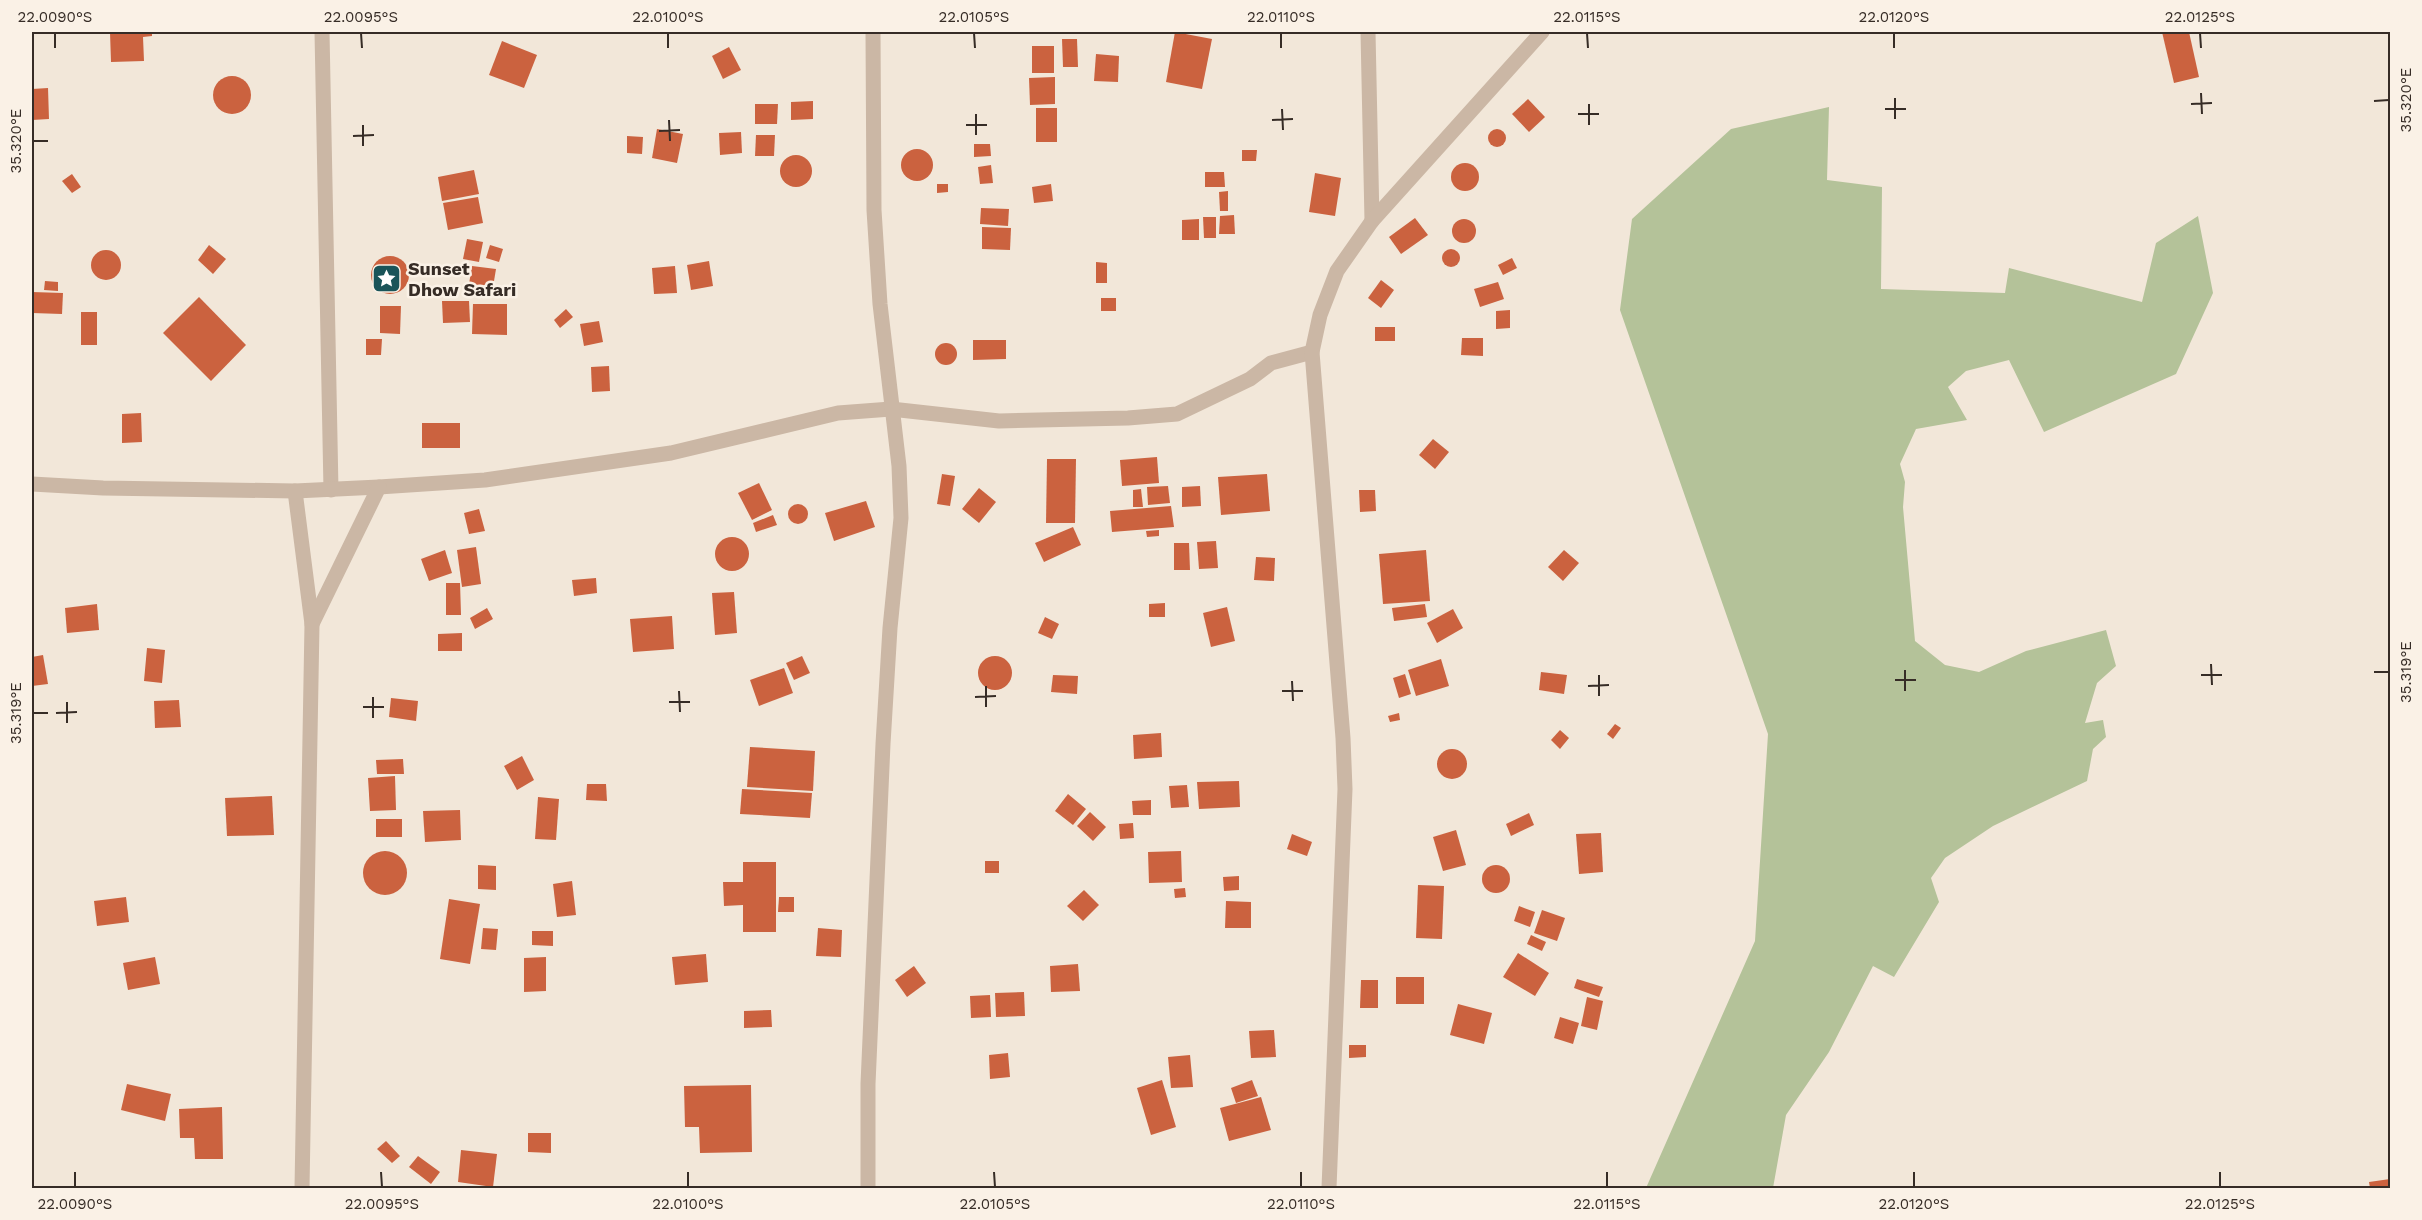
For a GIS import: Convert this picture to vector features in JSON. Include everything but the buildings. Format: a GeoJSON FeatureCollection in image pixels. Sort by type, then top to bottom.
{"type":"FeatureCollection","features":[{"type":"Feature","properties":{"kind":"street"},"geometry":{"type":"LineString","coordinates":[[322,32],[332,490]]}},
{"type":"Feature","properties":{"kind":"street"},"geometry":{"type":"LineString","coordinates":[[868,1188],[869,1061],[883,744],[890,628],[901,518],[899,466],[880,304],[874,210],[873,32]]}},
{"type":"Feature","properties":{"kind":"street"},"geometry":{"type":"LineString","coordinates":[[1368,32],[1372,221]]}},
{"type":"Feature","properties":{"kind":"street"},"geometry":{"type":"LineString","coordinates":[[1329,1188],[1345,789],[1343,738],[1312,352],[1320,315],[1336,271],[1372,221],[1542,32]]}},
{"type":"Feature","properties":{"kind":"street"},"geometry":{"type":"LineString","coordinates":[[32,484],[103,488],[295,491],[379,488],[485,480],[671,453],[838,413],[891,409],[999,421],[1128,418],[1177,414],[1250,379],[1271,363],[1312,352]]}},
{"type":"Feature","properties":{"kind":"street"},"geometry":{"type":"LineString","coordinates":[[312,624],[379,488]]}},
{"type":"Feature","properties":{"kind":"street"},"geometry":{"type":"LineString","coordinates":[[295,491],[312,624],[302,1188]]}},
{"type":"Feature","properties":{"kind":"green space"},"geometry":{"type":"Polygon","coordinates":[[[1829,107],[1827,180],[1882,187],[1881,289],[2005,293],[2009,268],[2142,302],[2156,243],[2198,216],[2213,293],[2176,374],[2044,432],[2009,360],[1966,371],[1948,387],[1967,420],[1916,429],[1900,464],[1905,482],[1903,507],[1915,641],[1945,665],[1979,672],[2026,651],[2106,630],[2116,666],[2097,683],[2085,723],[2103,720],[2106,737],[2093,749],[2087,781],[1993,826],[1945,858],[1931,878],[1939,902],[1894,977],[1873,966],[1829,1052],[1786,1115],[1773,1188],[1646,1188],[1755,941],[1768,734],[1620,310],[1632,219],[1731,129],[1829,107]]]}},
{"type":"Feature","properties":{"kind":"place","name":"Sunset Dhow Safari"},"geometry":{"type":"Point","coordinates":[387,279]}}]}
